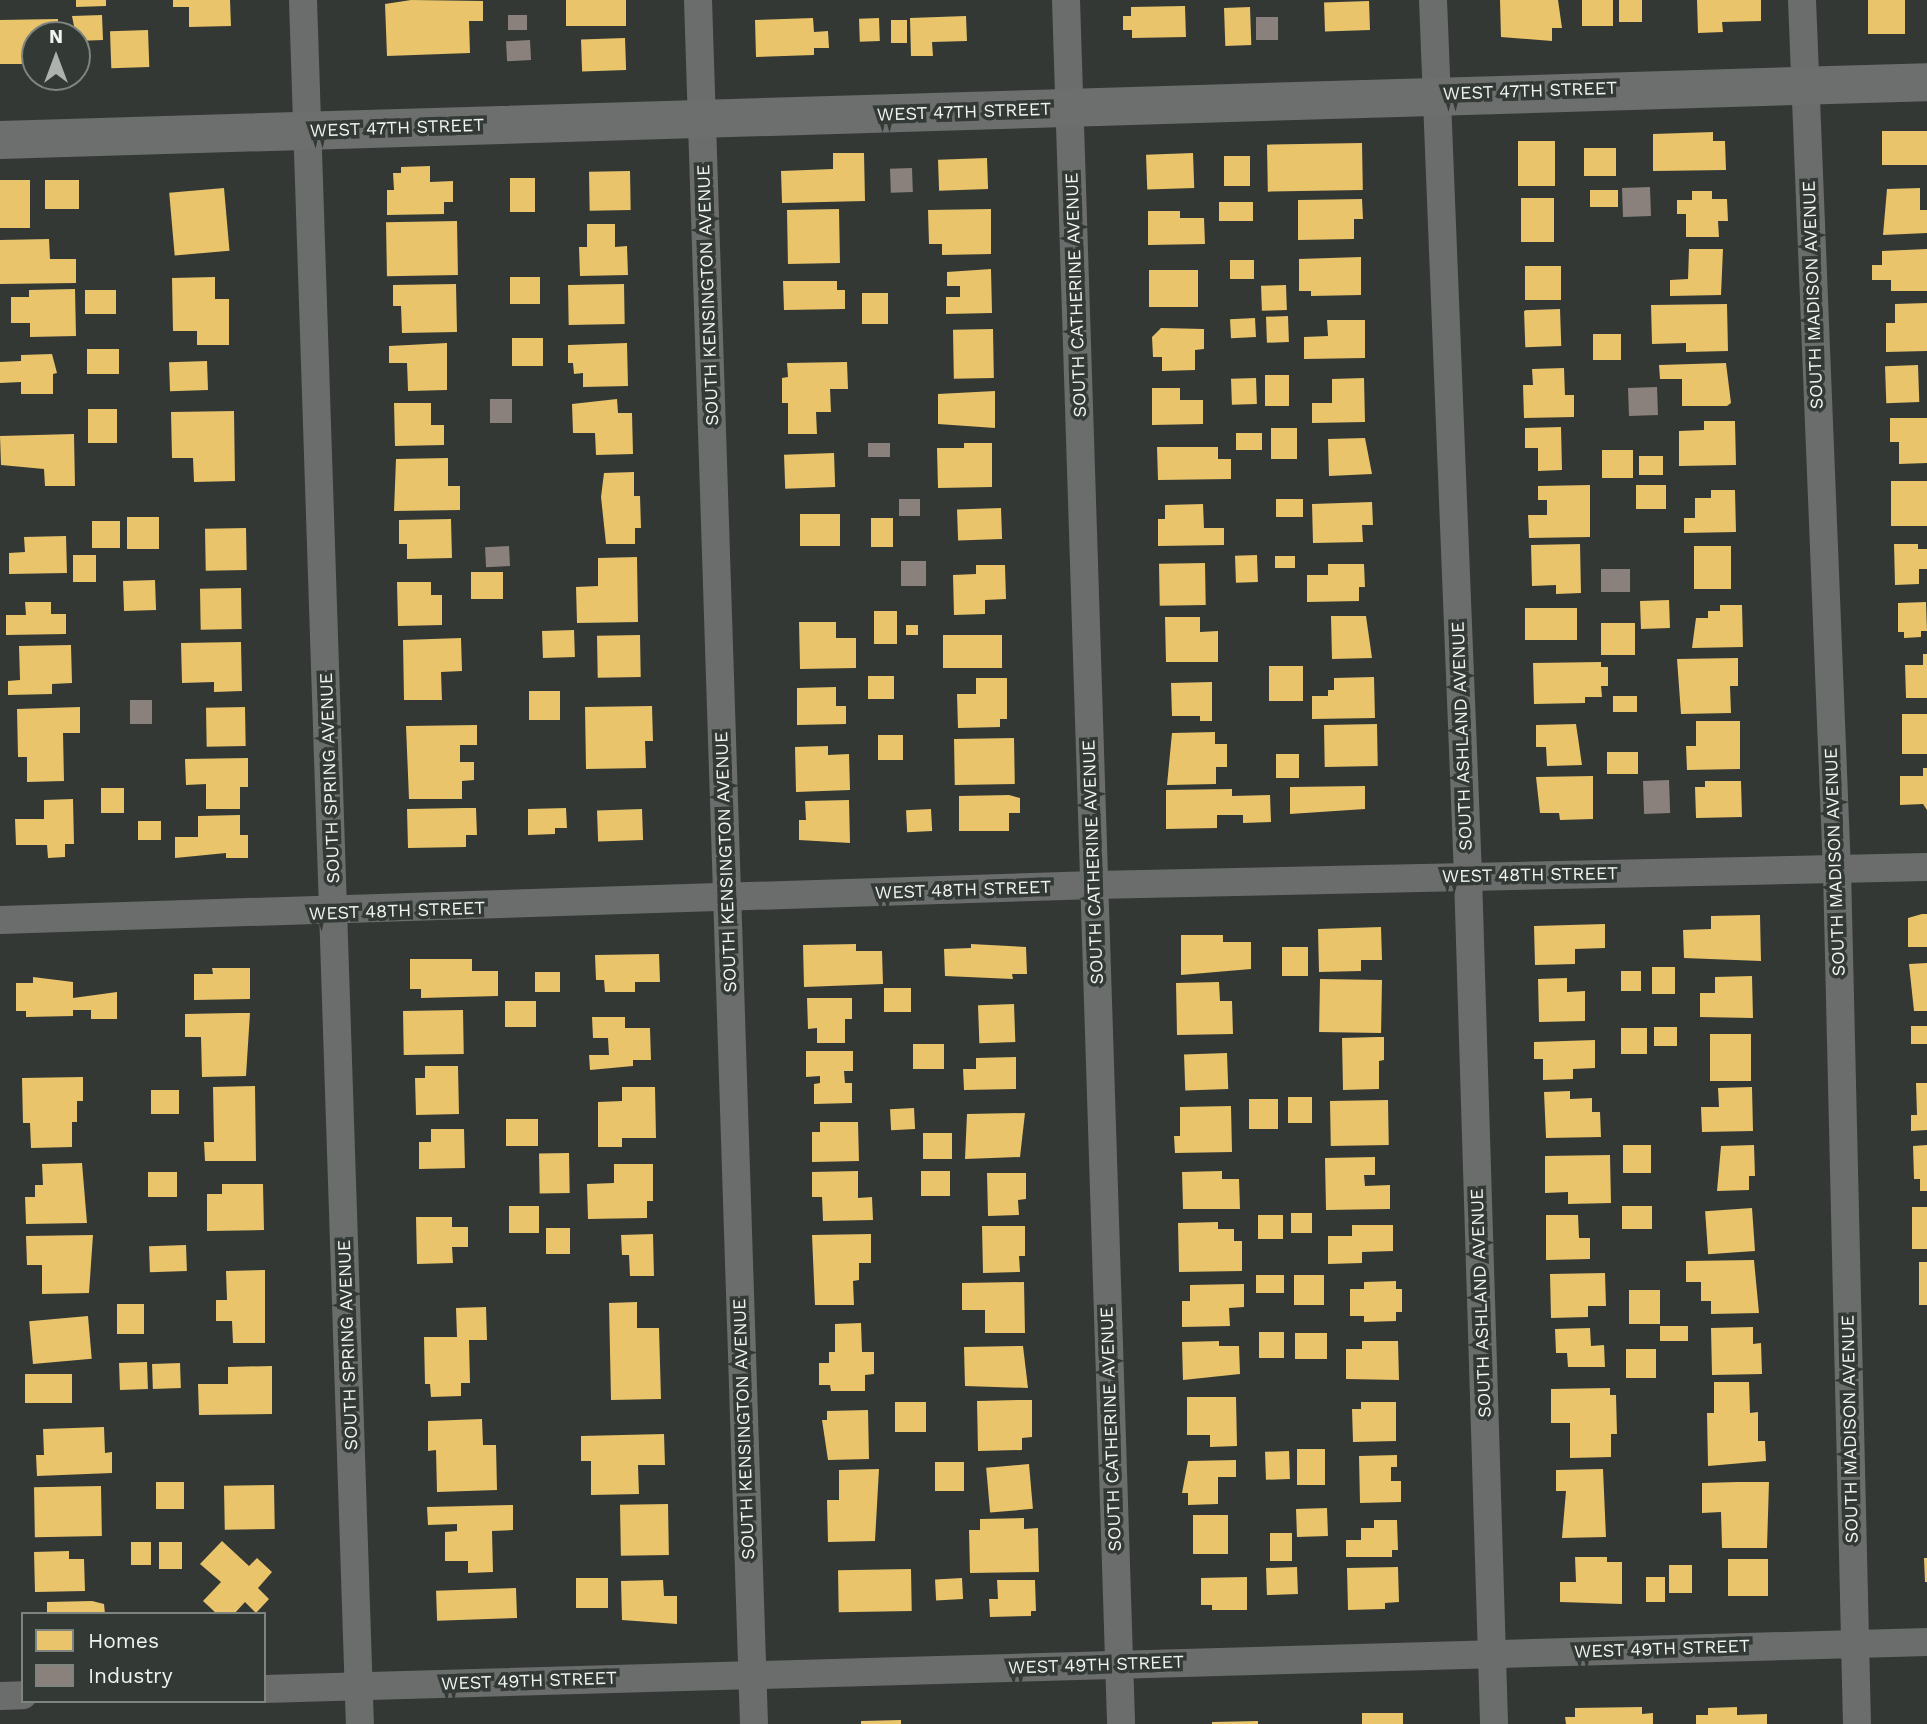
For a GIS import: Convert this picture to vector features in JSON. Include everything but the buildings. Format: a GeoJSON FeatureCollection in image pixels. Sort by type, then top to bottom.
{"type":"FeatureCollection","features":[{"type":"Feature","properties":{"kind":"main road","name":"WEST 47TH STREET"},"geometry":{"type":"LineString","coordinates":[[0,140],[1070,108],[1436,94],[1927,82]]}},
{"type":"Feature","properties":{"kind":"street","name":"SOUTH SPRING AVENUE"},"geometry":{"type":"LineString","coordinates":[[303,0],[360,1724]]}},
{"type":"Feature","properties":{"kind":"street","name":"SOUTH KENSINGTON AVENUE"},"geometry":{"type":"LineString","coordinates":[[698,0],[754,1724]]}},
{"type":"Feature","properties":{"kind":"street","name":"SOUTH CATHERINE AVENUE"},"geometry":{"type":"LineString","coordinates":[[1066,0],[1121,1724]]}},
{"type":"Feature","properties":{"kind":"street","name":"SOUTH ASHLAND AVENUE"},"geometry":{"type":"LineString","coordinates":[[1433,0],[1468,876],[1494,1724]]}},
{"type":"Feature","properties":{"kind":"street","name":"SOUTH MADISON AVENUE"},"geometry":{"type":"LineString","coordinates":[[1802,0],[1837,870],[1857,1724]]}},
{"type":"Feature","properties":{"kind":"street","name":"WEST 48TH STREET"},"geometry":{"type":"LineString","coordinates":[[0,920],[335,913],[1094,885],[1927,867]]}},
{"type":"Feature","properties":{"kind":"street","name":"WEST 49TH STREET"},"geometry":{"type":"LineString","coordinates":[[266,1689],[1927,1642]]}},
{"type":"Feature","properties":{"kind":"street"},"geometry":{"type":"LineString","coordinates":[[0,1696],[21,1695]]}}]}
